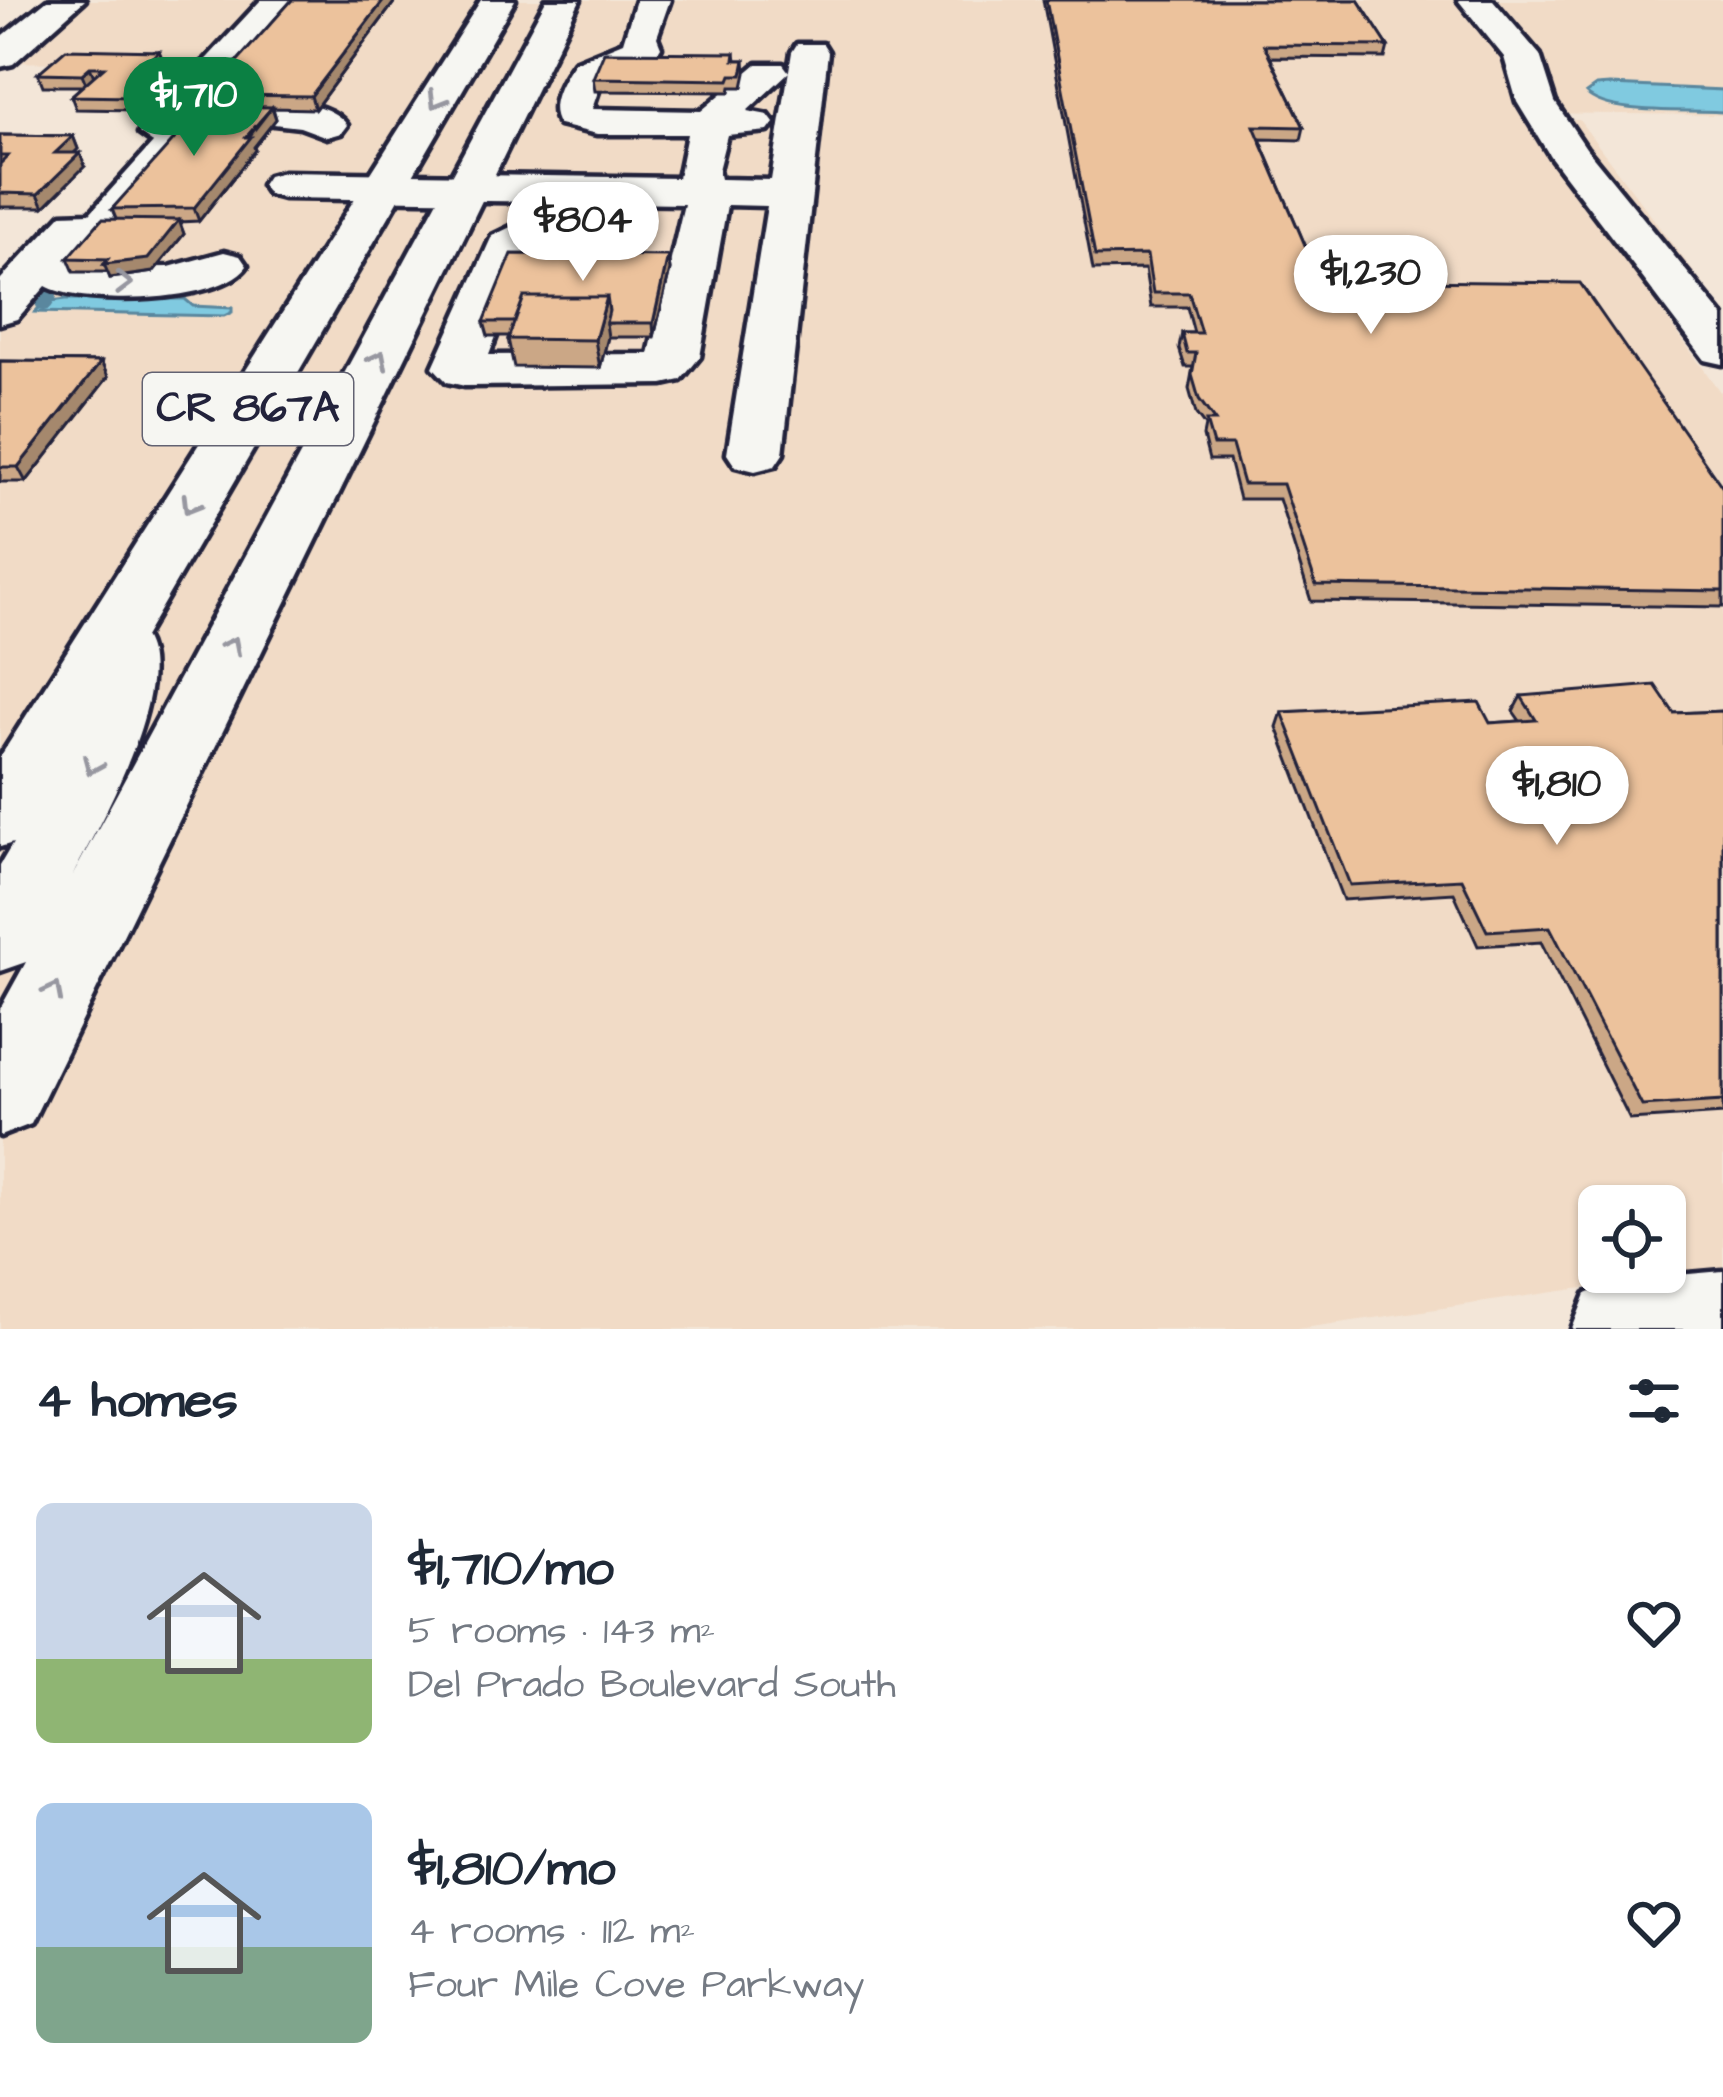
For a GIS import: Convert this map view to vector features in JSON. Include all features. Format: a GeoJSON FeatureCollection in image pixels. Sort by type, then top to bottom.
{"type":"FeatureCollection","features":[{"type":"Feature","properties":{"kind":"main road"},"geometry":{"type":"LineString","coordinates":[[0,56],[68,0]]}},
{"type":"Feature","properties":{"kind":"main road"},"geometry":{"type":"LineString","coordinates":[[224,266],[175,282],[61,278],[62,270],[126,184],[279,0]]}},
{"type":"Feature","properties":{"kind":"main road","name":"CR 867A"},"geometry":{"type":"LineString","coordinates":[[0,818],[498,0]]}},
{"type":"Feature","properties":{"kind":"main road","name":"CR 867A"},"geometry":{"type":"LineString","coordinates":[[0,1095],[563,0]]}},
{"type":"Feature","properties":{"kind":"main road"},"geometry":{"type":"LineString","coordinates":[[652,0],[639,37],[643,47],[587,70],[573,117],[597,122],[800,122]]}},
{"type":"Feature","properties":{"kind":"main road"},"geometry":{"type":"LineString","coordinates":[[1474,0],[1530,69],[1536,102],[1564,146],[1723,350]]}},
{"type":"Feature","properties":{"kind":"main road"},"geometry":{"type":"LineString","coordinates":[[619,55],[626,61],[674,62]]}},
{"type":"Feature","properties":{"kind":"main road"},"geometry":{"type":"LineString","coordinates":[[520,236],[508,246],[458,363],[465,370],[663,369],[674,357],[680,335],[710,123],[771,62],[800,122],[755,454]]}},
{"type":"Feature","properties":{"kind":"main road"},"geometry":{"type":"LineString","coordinates":[[0,310],[203,115],[298,114],[319,117],[327,125]]}},
{"type":"Feature","properties":{"kind":"main road"},"geometry":{"type":"LineString","coordinates":[[289,177],[472,178],[699,198],[790,182]]}},
{"type":"Feature","properties":{"kind":"main road"},"geometry":{"type":"LineString","coordinates":[[604,351],[661,356],[680,335]]}},
{"type":"Feature","properties":{"kind":"main road"},"geometry":{"type":"LineString","coordinates":[[468,339],[467,351],[478,355],[520,350]]}},
{"type":"Feature","properties":{"kind":"main road"},"geometry":{"type":"LineString","coordinates":[[0,938],[88,777],[107,727],[125,611]]}},
{"type":"Feature","properties":{"kind":"main road"},"geometry":{"type":"LineString","coordinates":[[1621,1329],[1723,1320]]}},
{"type":"Feature","properties":{"kind":"shaded area"},"geometry":{"type":"Polygon","coordinates":[[[69,0],[1723,0],[1723,115],[1519,113],[1723,396],[1723,1268],[1686,1273],[1686,1185],[1578,1185],[1578,1289],[1297,1329],[0,1329],[0,304],[220,65],[0,62],[69,0]]]}},
{"type":"Feature","properties":{"kind":"shaded area"},"geometry":{"type":"Polygon","coordinates":[[[1539,120],[1579,120],[1723,311],[1723,369],[1539,120]]]}},
{"type":"Feature","properties":{"kind":"water"},"geometry":{"type":"Polygon","coordinates":[[[1610,85],[1723,90],[1723,112],[1630,108],[1586,93],[1610,85]]]}},
{"type":"Feature","properties":{"kind":"water"},"geometry":{"type":"Polygon","coordinates":[[[185,299],[193,306],[232,308],[232,312],[224,316],[35,312],[44,302],[185,299]]]}},
{"type":"Feature","properties":{"kind":"building"},"geometry":{"type":"Polygon","coordinates":[[[292,0],[384,0],[311,96],[207,95],[292,0]]]}},
{"type":"Feature","properties":{"kind":"building"},"geometry":{"type":"Polygon","coordinates":[[[1046,0],[1358,0],[1388,46],[1264,45],[1304,127],[1254,126],[1320,280],[1580,283],[1723,488],[1723,591],[1316,585],[1283,484],[1243,484],[1232,445],[1213,445],[1206,421],[1215,421],[1199,399],[1192,375],[1196,353],[1187,353],[1182,333],[1201,333],[1189,293],[1153,293],[1147,255],[1095,256],[1046,0]]]}},
{"type":"Feature","properties":{"kind":"building"},"geometry":{"type":"Polygon","coordinates":[[[66,49],[159,51],[145,64],[167,64],[134,97],[71,96],[104,67],[90,67],[82,74],[38,73],[66,49]]]}},
{"type":"Feature","properties":{"kind":"building"},"geometry":{"type":"Polygon","coordinates":[[[604,52],[735,53],[734,60],[745,60],[742,75],[731,75],[729,80],[593,78],[604,52]]]}},
{"type":"Feature","properties":{"kind":"building"},"geometry":{"type":"Polygon","coordinates":[[[204,106],[272,107],[194,208],[112,209],[204,106]]]}},
{"type":"Feature","properties":{"kind":"building"},"geometry":{"type":"Polygon","coordinates":[[[0,135],[73,136],[55,153],[80,153],[38,194],[0,193],[0,164],[8,156],[0,156],[0,135]]]}},
{"type":"Feature","properties":{"kind":"building"},"geometry":{"type":"Polygon","coordinates":[[[102,219],[179,220],[148,259],[104,264],[108,259],[68,258],[102,219]]]}},
{"type":"Feature","properties":{"kind":"building"},"geometry":{"type":"Polygon","coordinates":[[[512,254],[668,256],[653,323],[606,323],[607,297],[524,297],[515,322],[484,322],[512,254]]]}},
{"type":"Feature","properties":{"kind":"building"},"geometry":{"type":"Polygon","coordinates":[[[524,297],[607,297],[595,340],[508,339],[524,297]]]}},
{"type":"Feature","properties":{"kind":"building"},"geometry":{"type":"Polygon","coordinates":[[[0,361],[101,362],[18,467],[0,467],[0,361]]]}},
{"type":"Feature","properties":{"kind":"building"},"geometry":{"type":"Polygon","coordinates":[[[1655,685],[1674,713],[1723,711],[1723,1101],[1642,1106],[1550,927],[1487,931],[1462,879],[1350,885],[1282,712],[1479,702],[1490,723],[1536,720],[1521,696],[1655,685]]]}},
{"type":"Feature","properties":{"kind":"waterway"},"geometry":{"type":"LineString","coordinates":[[44,302],[48,296]]}}]}
